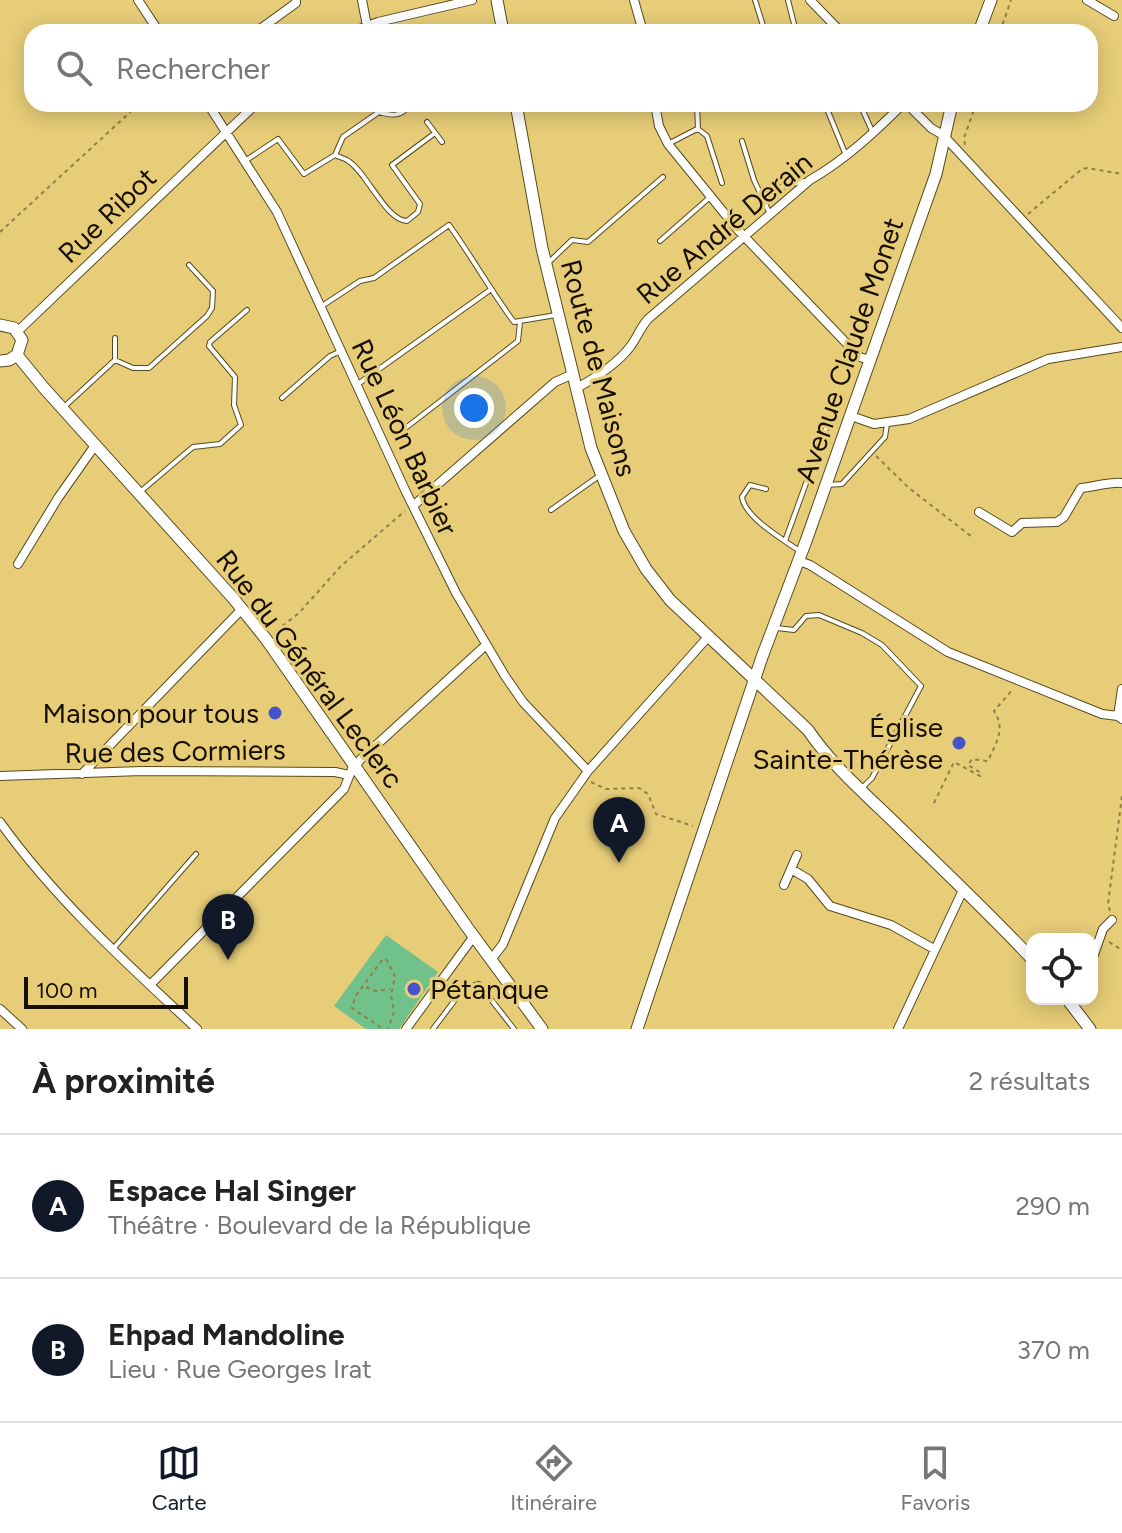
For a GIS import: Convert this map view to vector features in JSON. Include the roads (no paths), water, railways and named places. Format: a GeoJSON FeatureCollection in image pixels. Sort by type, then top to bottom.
{"type":"FeatureCollection","features":[{"type":"Feature","properties":{"kind":"street"},"geometry":{"type":"LineString","coordinates":[[138,0],[154,24]]}},
{"type":"Feature","properties":{"kind":"street"},"geometry":{"type":"LineString","coordinates":[[267,24],[296,0]]}},
{"type":"Feature","properties":{"kind":"street"},"geometry":{"type":"LineString","coordinates":[[362,0],[367,24]]}},
{"type":"Feature","properties":{"kind":"street"},"geometry":{"type":"LineString","coordinates":[[375,24],[472,0]]}},
{"type":"Feature","properties":{"kind":"street"},"geometry":{"type":"LineString","coordinates":[[497,0],[502,24]]}},
{"type":"Feature","properties":{"kind":"street"},"geometry":{"type":"LineString","coordinates":[[634,0],[641,24]]}},
{"type":"Feature","properties":{"kind":"street"},"geometry":{"type":"LineString","coordinates":[[810,0],[833,24]]}},
{"type":"Feature","properties":{"kind":"street"},"geometry":{"type":"LineString","coordinates":[[982,24],[991,0]]}},
{"type":"Feature","properties":{"kind":"street"},"geometry":{"type":"LineString","coordinates":[[1087,0],[1114,16]]}},
{"type":"Feature","properties":{"kind":"street","name":"Rue Léon Barbier"},"geometry":{"type":"LineString","coordinates":[[214,112],[277,212],[456,593],[523,702],[585,775]]}},
{"type":"Feature","properties":{"kind":"street","name":"Rue Ribot"},"geometry":{"type":"LineString","coordinates":[[18,331],[247,112]]}},
{"type":"Feature","properties":{"kind":"street","name":"Route de Maisons"},"geometry":{"type":"LineString","coordinates":[[517,112],[546,265],[600,474],[624,531],[646,569],[670,600],[808,730],[860,790],[1026,953]]}},
{"type":"Feature","properties":{"kind":"street"},"geometry":{"type":"LineString","coordinates":[[656,112],[668,144],[744,236],[860,357],[869,360]]}},
{"type":"Feature","properties":{"kind":"street","name":"Rue André Derain"},"geometry":{"type":"LineString","coordinates":[[577,388],[599,374],[631,346],[637,331],[648,319],[810,180],[846,156],[896,112]]}},
{"type":"Feature","properties":{"kind":"street"},"geometry":{"type":"LineString","coordinates":[[914,112],[943,135],[1122,328]]}},
{"type":"Feature","properties":{"kind":"street","name":"Avenue Claude Monet"},"geometry":{"type":"LineString","coordinates":[[637,1029],[755,679],[937,171],[950,112]]}},
{"type":"Feature","properties":{"kind":"street"},"geometry":{"type":"LineString","coordinates":[[0,325],[10,325],[18,331],[22,345],[17,355],[0,361]]}},
{"type":"Feature","properties":{"kind":"street"},"geometry":{"type":"LineString","coordinates":[[851,416],[874,424],[909,419],[1048,359],[1122,347]]}},
{"type":"Feature","properties":{"kind":"street","name":"Rue du Général Leclerc"},"geometry":{"type":"LineString","coordinates":[[17,355],[266,639],[352,770],[542,1029]]}},
{"type":"Feature","properties":{"kind":"street"},"geometry":{"type":"LineString","coordinates":[[413,506],[555,382],[573,374]]}},
{"type":"Feature","properties":{"kind":"street"},"geometry":{"type":"LineString","coordinates":[[18,564],[58,498],[96,444]]}},
{"type":"Feature","properties":{"kind":"street"},"geometry":{"type":"LineString","coordinates":[[979,512],[1012,532],[1022,523],[1057,522],[1064,517],[1081,488],[1100,487],[1115,481],[1122,483]]}},
{"type":"Feature","properties":{"kind":"street"},"geometry":{"type":"LineString","coordinates":[[802,552],[810,565],[948,652],[1102,714],[1120,718],[1122,689]]}},
{"type":"Feature","properties":{"kind":"street"},"geometry":{"type":"LineString","coordinates":[[82,774],[242,609]]}},
{"type":"Feature","properties":{"kind":"street"},"geometry":{"type":"LineString","coordinates":[[491,960],[503,944],[548,830],[585,775],[708,637]]}},
{"type":"Feature","properties":{"kind":"street"},"geometry":{"type":"LineString","coordinates":[[150,985],[344,789],[352,770],[486,645]]}},
{"type":"Feature","properties":{"kind":"street","name":"Rue des Cormiers"},"geometry":{"type":"LineString","coordinates":[[0,776],[184,770],[352,770]]}},
{"type":"Feature","properties":{"kind":"street"},"geometry":{"type":"LineString","coordinates":[[0,822],[30,864],[197,1029]]}},
{"type":"Feature","properties":{"kind":"street"},"geometry":{"type":"LineString","coordinates":[[784,885],[797,855]]}},
{"type":"Feature","properties":{"kind":"street"},"geometry":{"type":"LineString","coordinates":[[791,869],[808,879],[830,906],[891,925],[934,949]]}},
{"type":"Feature","properties":{"kind":"street"},"geometry":{"type":"LineString","coordinates":[[898,1029],[963,890]]}},
{"type":"Feature","properties":{"kind":"street"},"geometry":{"type":"LineString","coordinates":[[1098,945],[1103,929],[1112,920]]}},
{"type":"Feature","properties":{"kind":"street"},"geometry":{"type":"LineString","coordinates":[[406,1029],[474,936]]}},
{"type":"Feature","properties":{"kind":"street"},"geometry":{"type":"LineString","coordinates":[[1074,1005],[1090,1029]]}},
{"type":"Feature","properties":{"kind":"street"},"geometry":{"type":"LineString","coordinates":[[0,1009],[22,1029]]}},
{"type":"Feature","properties":{"kind":"lane"},"geometry":{"type":"LineString","coordinates":[[755,0],[762,24]]}},
{"type":"Feature","properties":{"kind":"lane"},"geometry":{"type":"LineString","coordinates":[[788,0],[794,24]]}},
{"type":"Feature","properties":{"kind":"lane"},"geometry":{"type":"LineString","coordinates":[[245,161],[278,139],[304,174],[335,155],[343,137],[379,112],[397,115],[403,112]]}},
{"type":"Feature","properties":{"kind":"lane"},"geometry":{"type":"LineString","coordinates":[[697,112],[698,129],[707,136],[722,183]]}},
{"type":"Feature","properties":{"kind":"lane"},"geometry":{"type":"LineString","coordinates":[[828,112],[846,156]]}},
{"type":"Feature","properties":{"kind":"lane"},"geometry":{"type":"LineString","coordinates":[[863,112],[872,134]]}},
{"type":"Feature","properties":{"kind":"lane"},"geometry":{"type":"LineString","coordinates":[[427,122],[442,142]]}},
{"type":"Feature","properties":{"kind":"lane"},"geometry":{"type":"LineString","coordinates":[[668,144],[698,129]]}},
{"type":"Feature","properties":{"kind":"lane"},"geometry":{"type":"LineString","coordinates":[[335,155],[348,160],[359,171],[395,218],[407,221],[418,212],[420,204],[392,165],[435,133]]}},
{"type":"Feature","properties":{"kind":"lane"},"geometry":{"type":"LineString","coordinates":[[742,141],[770,214]]}},
{"type":"Feature","properties":{"kind":"lane"},"geometry":{"type":"LineString","coordinates":[[546,265],[572,240],[588,242],[663,177]]}},
{"type":"Feature","properties":{"kind":"lane"},"geometry":{"type":"LineString","coordinates":[[760,193],[810,180]]}},
{"type":"Feature","properties":{"kind":"lane"},"geometry":{"type":"LineString","coordinates":[[660,241],[711,197]]}},
{"type":"Feature","properties":{"kind":"lane"},"geometry":{"type":"LineString","coordinates":[[320,307],[360,281],[374,278],[449,225],[514,322],[558,314]]}},
{"type":"Feature","properties":{"kind":"lane"},"geometry":{"type":"LineString","coordinates":[[115,360],[133,368],[149,368],[207,316],[212,308],[213,291],[189,265]]}},
{"type":"Feature","properties":{"kind":"lane"},"geometry":{"type":"LineString","coordinates":[[356,385],[490,290]]}},
{"type":"Feature","properties":{"kind":"lane"},"geometry":{"type":"LineString","coordinates":[[139,493],[193,447],[220,444],[241,425],[234,405],[235,377],[209,346],[247,310]]}},
{"type":"Feature","properties":{"kind":"lane"},"geometry":{"type":"LineString","coordinates":[[403,430],[518,341],[520,322]]}},
{"type":"Feature","properties":{"kind":"lane"},"geometry":{"type":"LineString","coordinates":[[62,408],[115,360],[115,338]]}},
{"type":"Feature","properties":{"kind":"lane"},"geometry":{"type":"LineString","coordinates":[[282,398],[330,356],[341,352]]}},
{"type":"Feature","properties":{"kind":"lane"},"geometry":{"type":"LineString","coordinates":[[785,541],[828,423]]}},
{"type":"Feature","properties":{"kind":"lane"},"geometry":{"type":"LineString","coordinates":[[826,485],[842,484],[885,437],[887,424]]}},
{"type":"Feature","properties":{"kind":"lane"},"geometry":{"type":"LineString","coordinates":[[551,510],[600,474]]}},
{"type":"Feature","properties":{"kind":"lane"},"geometry":{"type":"LineString","coordinates":[[766,489],[750,485],[742,497],[743,505],[753,517],[802,552]]}},
{"type":"Feature","properties":{"kind":"lane"},"geometry":{"type":"LineString","coordinates":[[773,628],[794,630],[806,616],[819,615],[882,645],[921,686],[872,778],[860,790]]}},
{"type":"Feature","properties":{"kind":"lane"},"geometry":{"type":"LineString","coordinates":[[113,949],[196,854]]}},
{"type":"Feature","properties":{"kind":"lane"},"geometry":{"type":"LineString","coordinates":[[433,1029],[464,988],[479,984],[514,1029]]}},
{"type":"Feature","properties":{"kind":"place","name":"Maison pour tous"},"geometry":{"type":"Point","coordinates":[275,713]}},
{"type":"Feature","properties":{"kind":"place","name":"Église Sainte-Thérèse"},"geometry":{"type":"Point","coordinates":[959,743]}},
{"type":"Feature","properties":{"kind":"place","name":"Espace Hal Singer"},"geometry":{"type":"Point","coordinates":[619,863]}},
{"type":"Feature","properties":{"kind":"place","name":"Ehpad Mandoline"},"geometry":{"type":"Point","coordinates":[228,960]}},
{"type":"Feature","properties":{"kind":"place","name":"Pétanque"},"geometry":{"type":"Point","coordinates":[414,989]}}]}
